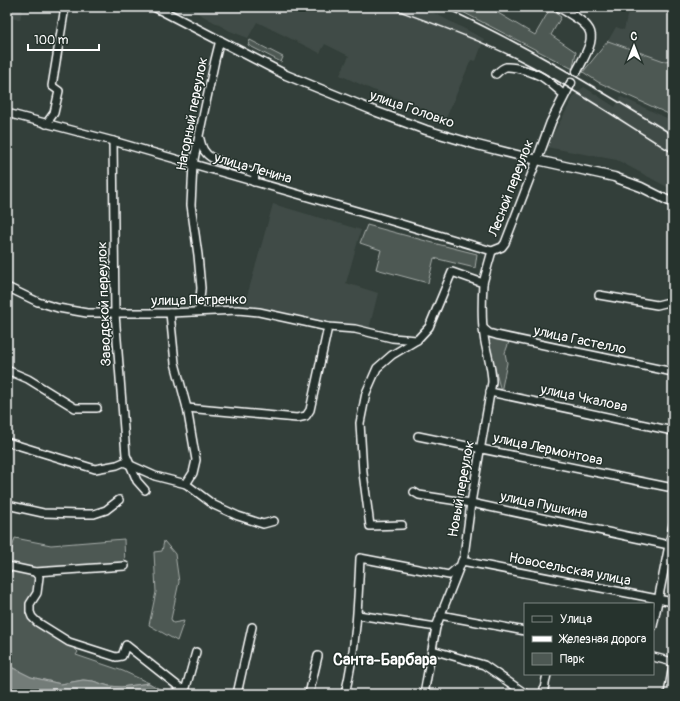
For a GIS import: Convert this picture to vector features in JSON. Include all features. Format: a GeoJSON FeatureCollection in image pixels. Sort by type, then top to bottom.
{"type":"FeatureCollection","features":[{"type":"Feature","properties":{"kind":"main road","name":"улица Головко"},"geometry":{"type":"LineString","coordinates":[[155,7],[286,75],[377,112],[433,132],[537,160],[614,177],[641,187],[673,203]]}},
{"type":"Feature","properties":{"kind":"main road"},"geometry":{"type":"LineString","coordinates":[[559,7],[580,19],[590,30],[591,42],[578,71]]}},
{"type":"Feature","properties":{"kind":"main road","name":"Лесной переулок"},"geometry":{"type":"LineString","coordinates":[[537,160],[551,122],[570,83]]}},
{"type":"Feature","properties":{"kind":"street"},"geometry":{"type":"LineString","coordinates":[[46,124],[54,113],[59,91],[52,86],[64,7]]}},
{"type":"Feature","properties":{"kind":"street","name":"Нагорный переулок"},"geometry":{"type":"LineString","coordinates":[[200,311],[201,288],[191,205],[194,164],[220,40]]}},
{"type":"Feature","properties":{"kind":"street"},"geometry":{"type":"LineString","coordinates":[[496,74],[499,70],[506,67],[514,67],[542,77],[564,95]]}},
{"type":"Feature","properties":{"kind":"street","name":"улица Ленина"},"geometry":{"type":"LineString","coordinates":[[7,113],[194,164],[492,251]]}},
{"type":"Feature","properties":{"kind":"street"},"geometry":{"type":"LineString","coordinates":[[200,135],[201,145],[206,154],[212,158],[253,173],[255,176],[254,182]]}},
{"type":"Feature","properties":{"kind":"street","name":"Заводской переулок"},"geometry":{"type":"LineString","coordinates":[[113,141],[115,314],[126,455],[137,481],[145,490]]}},
{"type":"Feature","properties":{"kind":"street","name":"Лесной переулок"},"geometry":{"type":"LineString","coordinates":[[483,283],[492,251],[502,247],[505,243],[537,160]]}},
{"type":"Feature","properties":{"kind":"street"},"geometry":{"type":"LineString","coordinates":[[402,525],[370,526],[360,423],[366,393],[377,368],[392,355],[417,340],[429,327],[452,272],[483,283]]}},
{"type":"Feature","properties":{"kind":"street","name":"Новый переулок"},"geometry":{"type":"LineString","coordinates":[[424,694],[436,627],[462,563],[492,382],[491,368],[483,328],[483,283]]}},
{"type":"Feature","properties":{"kind":"street","name":"улица Петренко"},"geometry":{"type":"LineString","coordinates":[[7,287],[38,302],[58,308],[87,313],[170,314],[200,311],[238,310],[259,312],[328,327],[355,329],[392,338],[417,340]]}},
{"type":"Feature","properties":{"kind":"street"},"geometry":{"type":"LineString","coordinates":[[599,295],[657,305],[673,301]]}},
{"type":"Feature","properties":{"kind":"street"},"geometry":{"type":"LineString","coordinates":[[170,314],[175,363],[187,408],[196,460],[193,473],[186,484]]}},
{"type":"Feature","properties":{"kind":"street"},"geometry":{"type":"LineString","coordinates":[[187,408],[297,418],[306,416],[310,410],[328,327]]}},
{"type":"Feature","properties":{"kind":"street","name":"улица Гастелло"},"geometry":{"type":"LineString","coordinates":[[483,328],[489,333],[496,335],[673,372]]}},
{"type":"Feature","properties":{"kind":"street"},"geometry":{"type":"LineString","coordinates":[[7,370],[28,380],[75,408],[97,408]]}},
{"type":"Feature","properties":{"kind":"street","name":"улица Чкалова"},"geometry":{"type":"LineString","coordinates":[[490,392],[673,431]]}},
{"type":"Feature","properties":{"kind":"street","name":"улица Лермонтова"},"geometry":{"type":"LineString","coordinates":[[418,436],[673,488]]}},
{"type":"Feature","properties":{"kind":"street"},"geometry":{"type":"LineString","coordinates":[[7,442],[95,469],[117,466],[124,462],[155,476],[186,484],[214,504],[238,516],[264,524],[274,521]]}},
{"type":"Feature","properties":{"kind":"street","name":"улица Пушкина"},"geometry":{"type":"LineString","coordinates":[[414,492],[420,495],[471,503],[669,545]]}},
{"type":"Feature","properties":{"kind":"street"},"geometry":{"type":"LineString","coordinates":[[7,505],[43,513],[94,514],[106,510],[119,500]]}},
{"type":"Feature","properties":{"kind":"street"},"geometry":{"type":"LineString","coordinates":[[654,621],[673,525]]}},
{"type":"Feature","properties":{"kind":"street"},"geometry":{"type":"LineString","coordinates":[[345,694],[350,674],[358,615],[360,558],[449,575],[462,563]]}},
{"type":"Feature","properties":{"kind":"street","name":"Новосельская улица"},"geometry":{"type":"LineString","coordinates":[[462,563],[673,602]]}},
{"type":"Feature","properties":{"kind":"street"},"geometry":{"type":"LineString","coordinates":[[7,566],[35,572],[125,566]]}},
{"type":"Feature","properties":{"kind":"street"},"geometry":{"type":"LineString","coordinates":[[35,572],[39,576],[36,593],[30,604],[30,612],[37,622],[69,642],[116,656],[122,656],[126,645],[187,692],[196,652]]}},
{"type":"Feature","properties":{"kind":"street"},"geometry":{"type":"LineString","coordinates":[[358,615],[436,627]]}},
{"type":"Feature","properties":{"kind":"street"},"geometry":{"type":"LineString","coordinates":[[440,615],[524,631]]}},
{"type":"Feature","properties":{"kind":"street"},"geometry":{"type":"LineString","coordinates":[[237,694],[252,628]]}},
{"type":"Feature","properties":{"kind":"street"},"geometry":{"type":"LineString","coordinates":[[432,650],[484,665],[526,694]]}},
{"type":"Feature","properties":{"kind":"street"},"geometry":{"type":"LineString","coordinates":[[309,694],[318,656]]}},
{"type":"Feature","properties":{"kind":"street"},"geometry":{"type":"LineString","coordinates":[[654,657],[673,662]]}},
{"type":"Feature","properties":{"kind":"street"},"geometry":{"type":"LineString","coordinates":[[668,694],[673,665]]}},
{"type":"Feature","properties":{"kind":"street"},"geometry":{"type":"LineString","coordinates":[[543,694],[547,675]]}},
{"type":"Feature","properties":{"kind":"shaded area"},"geometry":{"type":"Polygon","coordinates":[[[7,7],[23,7],[20,20],[8,17],[7,20],[7,7]]]}},
{"type":"Feature","properties":{"kind":"shaded area"},"geometry":{"type":"Polygon","coordinates":[[[187,7],[419,7],[432,12],[484,39],[476,61],[471,60],[446,118],[387,94],[373,90],[340,75],[349,56],[325,44],[320,53],[257,22],[248,38],[230,31],[187,7]]]}},
{"type":"Feature","properties":{"kind":"shaded area"},"geometry":{"type":"Polygon","coordinates":[[[629,7],[673,7],[673,60],[664,61],[608,41],[616,27],[624,30],[629,7]]]}},
{"type":"Feature","properties":{"kind":"shaded area"},"geometry":{"type":"Polygon","coordinates":[[[584,87],[615,107],[621,97],[673,121],[673,190],[617,160],[546,147],[576,93],[584,87]]]}},
{"type":"Feature","properties":{"kind":"shaded area"},"geometry":{"type":"Polygon","coordinates":[[[273,204],[361,230],[346,283],[378,293],[369,329],[335,324],[258,307],[244,307],[273,204]]]}},
{"type":"Feature","properties":{"kind":"shaded area"},"geometry":{"type":"Polygon","coordinates":[[[7,665],[31,677],[61,684],[83,680],[121,687],[149,683],[168,694],[15,694],[7,690],[7,665]]]}},
{"type":"Feature","properties":{"kind":"green space"},"geometry":{"type":"Polygon","coordinates":[[[453,7],[488,7],[535,35],[550,9],[561,17],[551,35],[576,52],[573,69],[453,7]]]}},
{"type":"Feature","properties":{"kind":"green space"},"geometry":{"type":"Polygon","coordinates":[[[250,40],[283,57],[281,62],[248,45],[250,40]]]}},
{"type":"Feature","properties":{"kind":"green space"},"geometry":{"type":"Polygon","coordinates":[[[608,41],[664,61],[673,60],[673,116],[598,82],[583,72],[608,41]]]}},
{"type":"Feature","properties":{"kind":"green space"},"geometry":{"type":"Polygon","coordinates":[[[367,225],[477,254],[475,268],[434,258],[428,283],[376,269],[381,250],[360,243],[367,225]]]}},
{"type":"Feature","properties":{"kind":"green space"},"geometry":{"type":"Polygon","coordinates":[[[488,337],[509,342],[505,353],[507,363],[501,392],[488,341],[488,337]]]}},
{"type":"Feature","properties":{"kind":"green space"},"geometry":{"type":"Polygon","coordinates":[[[15,538],[51,545],[124,539],[125,566],[36,572],[39,577],[30,612],[69,642],[78,652],[76,655],[123,671],[149,683],[121,687],[83,680],[61,684],[31,677],[7,665],[7,566],[15,538]]]}},
{"type":"Feature","properties":{"kind":"green space"},"geometry":{"type":"Polygon","coordinates":[[[164,541],[175,554],[179,582],[171,619],[173,623],[184,621],[177,641],[149,625],[156,592],[154,552],[162,551],[164,541]]]}},
{"type":"Feature","properties":{"kind":"railway"},"geometry":{"type":"LineString","coordinates":[[388,7],[478,41],[514,57],[585,97],[673,153]]}},
{"type":"Feature","properties":{"kind":"railway"},"geometry":{"type":"LineString","coordinates":[[443,7],[531,51],[673,135]]}},
{"type":"Feature","properties":{"kind":"district","name":"Санта-Барбара"},"geometry":{"type":"Point","coordinates":[385,660]}}]}
